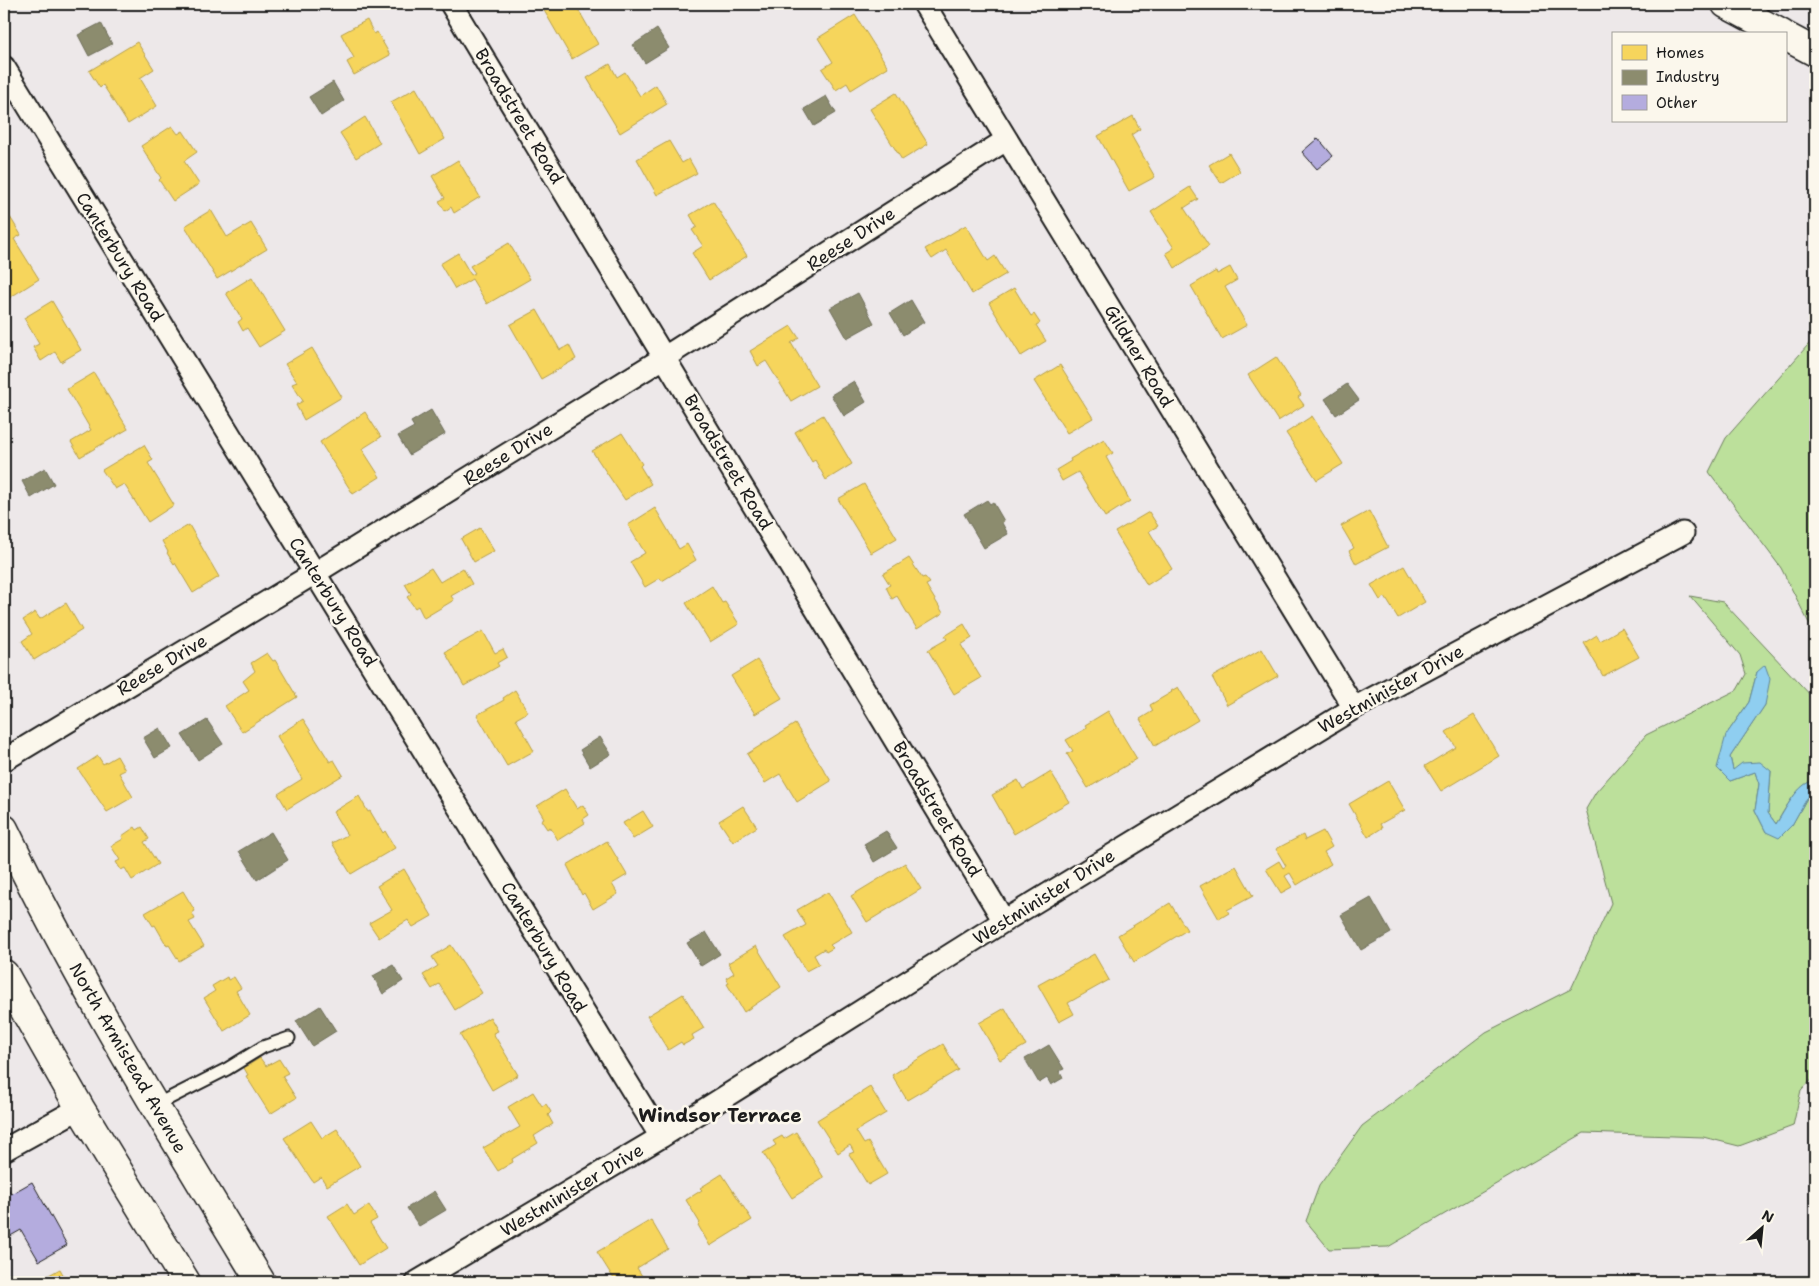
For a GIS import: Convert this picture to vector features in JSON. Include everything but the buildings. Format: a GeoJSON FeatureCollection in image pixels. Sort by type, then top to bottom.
{"type":"FeatureCollection","features":[{"type":"Feature","properties":{"kind":"main road"},"geometry":{"type":"LineString","coordinates":[[1726,4],[1778,32]]}},
{"type":"Feature","properties":{"kind":"main road"},"geometry":{"type":"LineString","coordinates":[[1786,36],[1815,52]]}},
{"type":"Feature","properties":{"kind":"main road","name":"North Armistead Avenue"},"geometry":{"type":"LineString","coordinates":[[4,830],[68,954],[154,1106],[261,1282]]}},
{"type":"Feature","properties":{"kind":"main road"},"geometry":{"type":"LineString","coordinates":[[4,974],[80,1108],[186,1282]]}},
{"type":"Feature","properties":{"kind":"street","name":"Broadstreet Road"},"geometry":{"type":"LineString","coordinates":[[451,4],[1004,921]]}},
{"type":"Feature","properties":{"kind":"street","name":"Gildner Road"},"geometry":{"type":"LineString","coordinates":[[924,4],[1354,708]]}},
{"type":"Feature","properties":{"kind":"street","name":"Canterbury Road"},"geometry":{"type":"LineString","coordinates":[[4,67],[661,1137]]}},
{"type":"Feature","properties":{"kind":"street","name":"Reese Drive"},"geometry":{"type":"LineString","coordinates":[[4,760],[315,573],[665,357],[1006,140]]}},
{"type":"Feature","properties":{"kind":"street","name":"Westminister Drive"},"geometry":{"type":"LineString","coordinates":[[417,1282],[661,1137],[1004,921],[1354,708],[1683,533]]}},
{"type":"Feature","properties":{"kind":"street"},"geometry":{"type":"LineString","coordinates":[[4,1150],[80,1108]]}},
{"type":"Feature","properties":{"kind":"lane"},"geometry":{"type":"LineString","coordinates":[[154,1106],[227,1069],[263,1047],[290,1038]]}},
{"type":"Feature","properties":{"kind":"green space"},"geometry":{"type":"Polygon","coordinates":[[[1815,337],[1815,635],[1781,568],[1709,472],[1726,438],[1815,337]]]}},
{"type":"Feature","properties":{"kind":"green space"},"geometry":{"type":"Polygon","coordinates":[[[1690,596],[1723,602],[1815,700],[1815,781],[1809,782],[1798,791],[1776,824],[1768,813],[1771,771],[1733,770],[1730,757],[1765,705],[1757,672],[1749,702],[1726,735],[1730,781],[1755,772],[1759,784],[1755,810],[1766,832],[1792,825],[1807,798],[1815,796],[1815,1077],[1801,1090],[1793,1126],[1739,1146],[1703,1137],[1584,1133],[1388,1247],[1329,1249],[1306,1221],[1319,1186],[1362,1126],[1486,1032],[1571,989],[1611,903],[1586,809],[1596,792],[1646,735],[1737,690],[1746,674],[1740,655],[1690,596]]]}},
{"type":"Feature","properties":{"kind":"water"},"geometry":{"type":"Polygon","coordinates":[[[1765,665],[1770,679],[1765,705],[1730,757],[1733,770],[1742,763],[1760,762],[1771,771],[1768,813],[1776,824],[1798,791],[1809,782],[1815,781],[1815,796],[1807,798],[1792,825],[1779,838],[1766,832],[1755,810],[1759,784],[1755,772],[1730,781],[1717,768],[1726,735],[1749,702],[1757,672],[1765,665]]]}},
{"type":"Feature","properties":{"kind":"district","name":"Windsor Terrace"},"geometry":{"type":"Point","coordinates":[720,1115]}}]}
